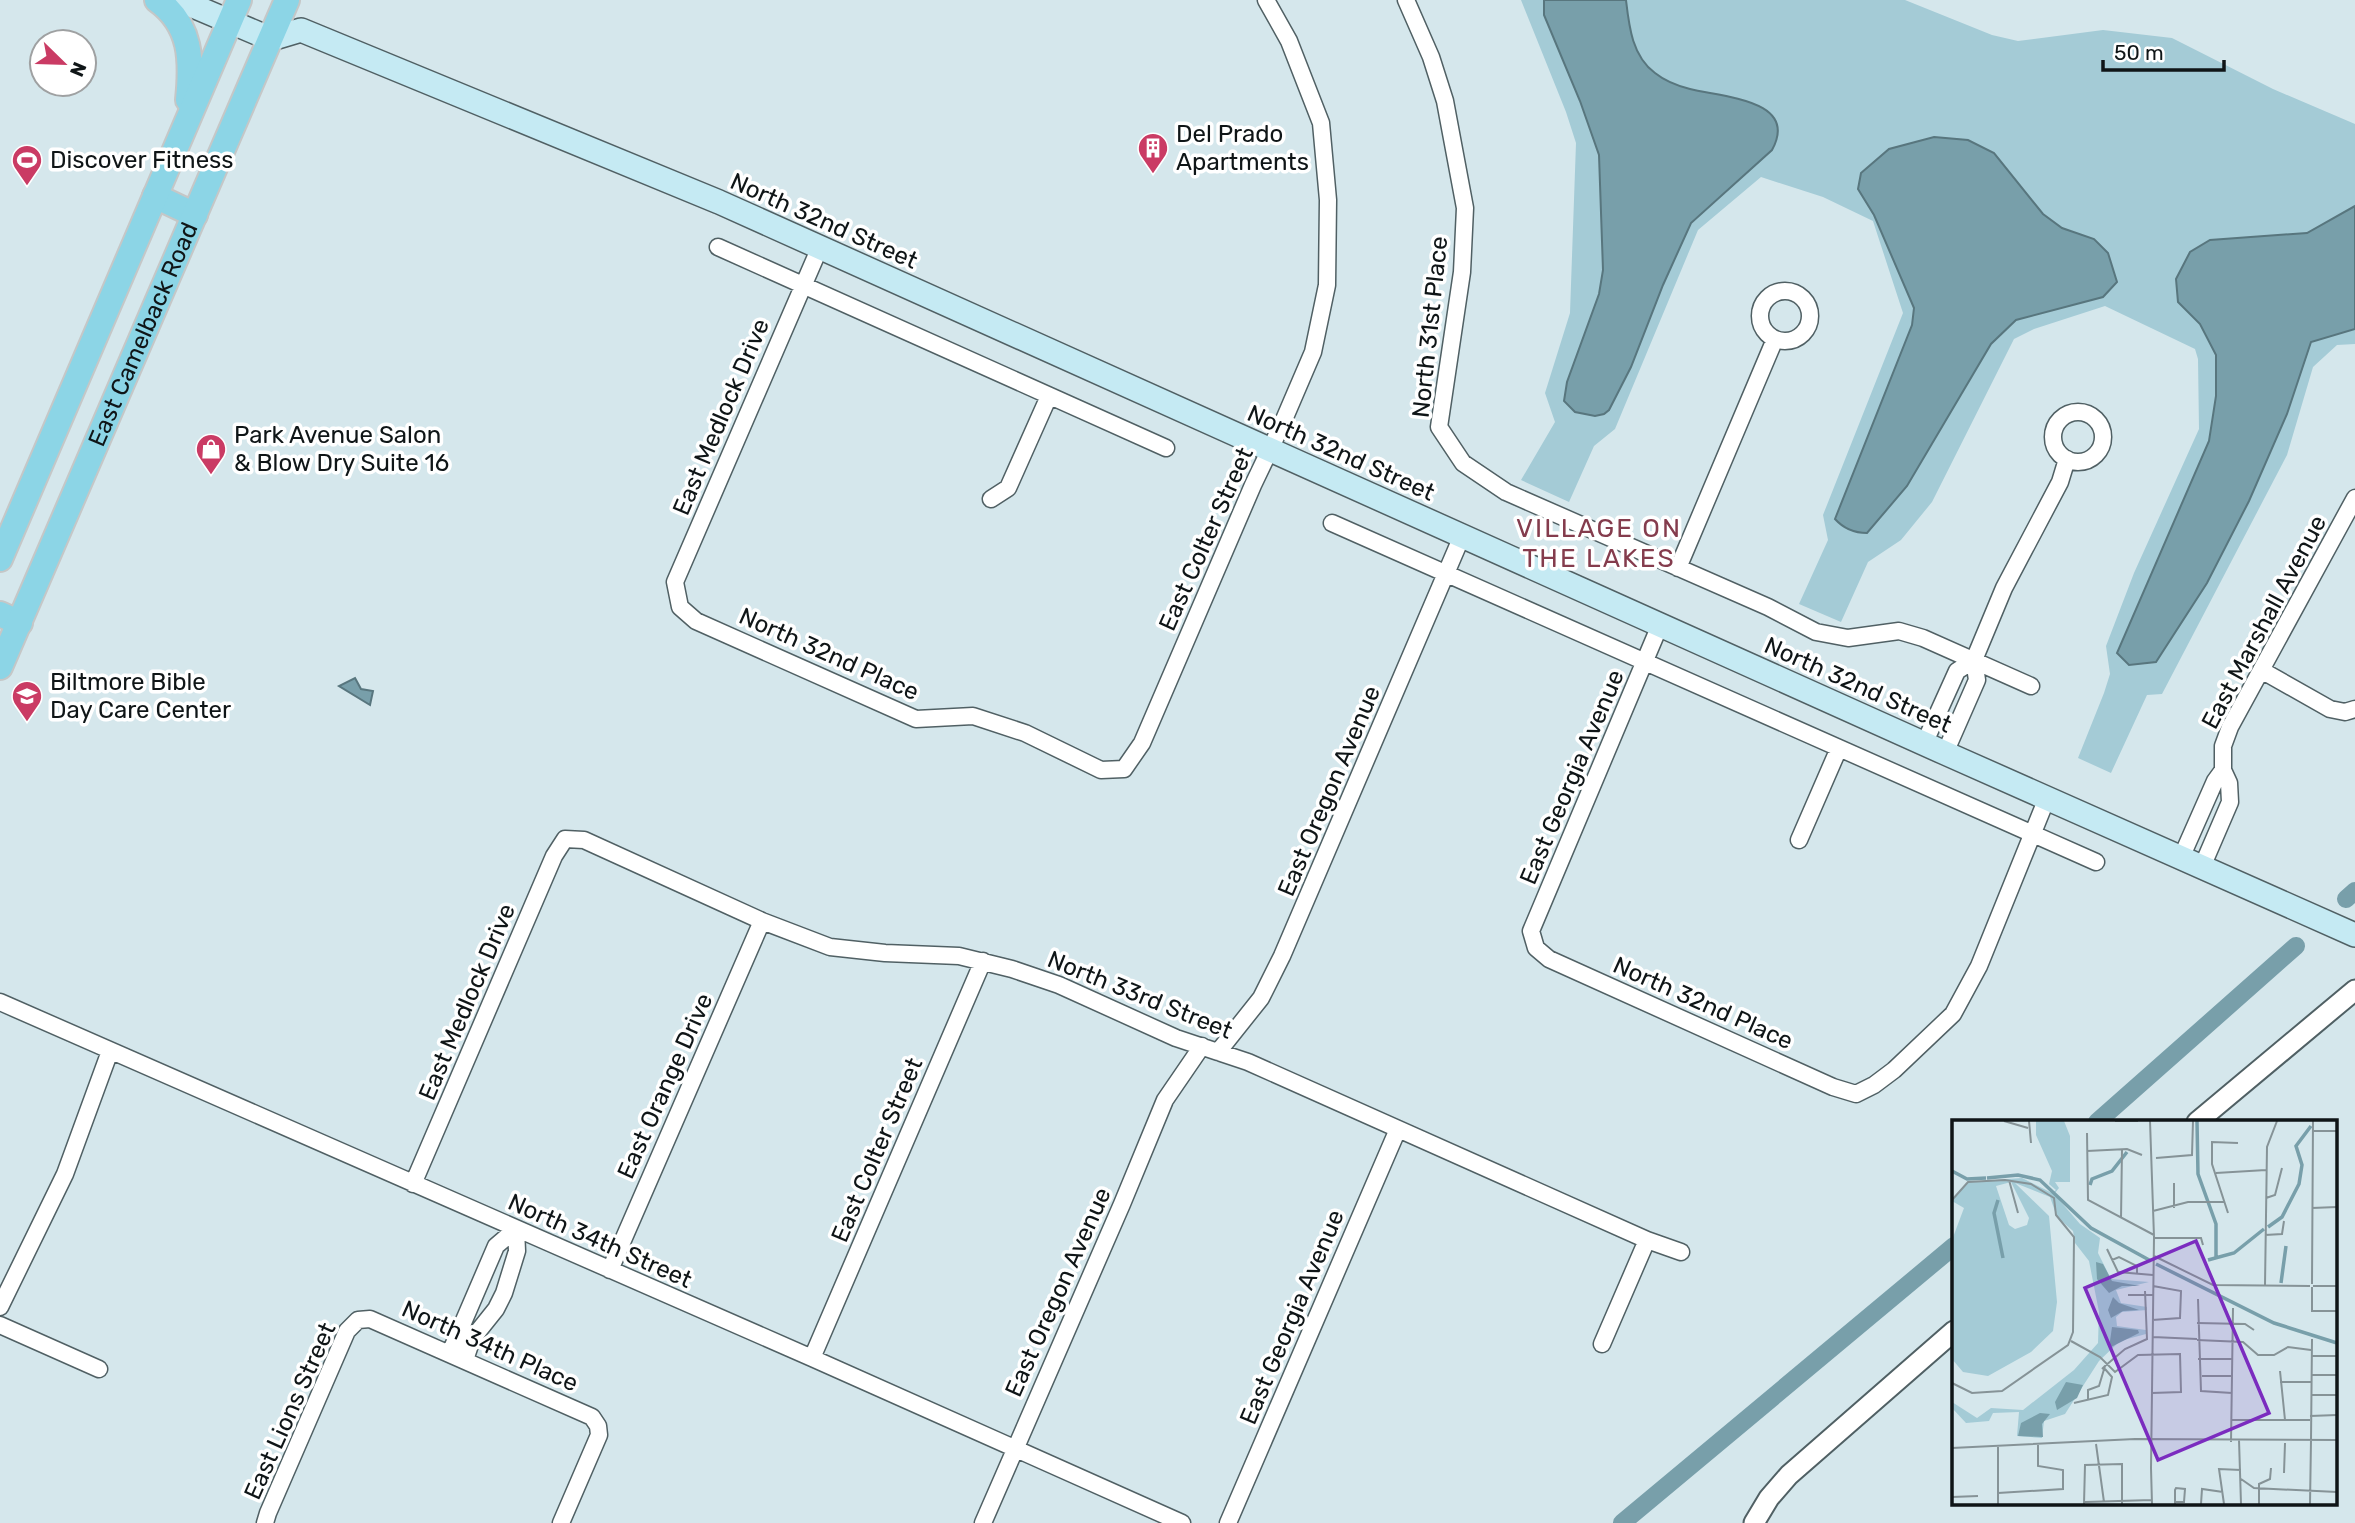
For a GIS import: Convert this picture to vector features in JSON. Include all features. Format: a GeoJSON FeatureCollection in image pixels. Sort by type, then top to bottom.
{"type":"FeatureCollection","features":[{"type":"Feature","properties":{"kind":"main road"},"geometry":{"type":"LineString","coordinates":[[157,0],[179,24],[189,49],[191,69],[185,127]]}},
{"type":"Feature","properties":{"kind":"main road"},"geometry":{"type":"LineString","coordinates":[[179,0],[234,11],[271,39],[301,30],[288,0]]}},
{"type":"Feature","properties":{"kind":"main road","name":"East Camelback Road"},"geometry":{"type":"LineString","coordinates":[[0,667],[10,618],[195,215],[288,0]]}},
{"type":"Feature","properties":{"kind":"main road","name":"East Camelback Road"},"geometry":{"type":"LineString","coordinates":[[0,559],[234,11]]}},
{"type":"Feature","properties":{"kind":"main road","name":"North 32nd Street"},"geometry":{"type":"LineString","coordinates":[[301,30],[666,179],[1934,749],[2354,934]]}},
{"type":"Feature","properties":{"kind":"main road"},"geometry":{"type":"LineString","coordinates":[[155,196],[195,215]]}},
{"type":"Feature","properties":{"kind":"street","name":"East Colter Street"},"geometry":{"type":"LineString","coordinates":[[1124,769],[1142,743],[1313,352],[1327,285],[1328,200],[1321,124],[1289,41],[1266,0]]}},
{"type":"Feature","properties":{"kind":"street","name":"North 31st Place"},"geometry":{"type":"LineString","coordinates":[[1406,0],[1431,57],[1445,100],[1465,208],[1462,272],[1439,427],[1463,463],[1506,492],[1768,607],[1816,632],[1848,638],[1899,631],[1923,638],[2031,686]]}},
{"type":"Feature","properties":{"kind":"street"},"geometry":{"type":"LineString","coordinates":[[718,247],[1166,448]]}},
{"type":"Feature","properties":{"kind":"street","name":"East Medlock Drive"},"geometry":{"type":"LineString","coordinates":[[680,607],[675,582],[820,247]]}},
{"type":"Feature","properties":{"kind":"street"},"geometry":{"type":"LineString","coordinates":[[1678,568],[1775,339]]}},
{"type":"Feature","properties":{"kind":"street"},"geometry":{"type":"LineString","coordinates":[[991,499],[1008,488],[1049,396]]}},
{"type":"Feature","properties":{"kind":"street"},"geometry":{"type":"LineString","coordinates":[[1934,749],[1969,699],[1977,680],[1974,660],[2004,588],[2060,482],[2067,460]]}},
{"type":"Feature","properties":{"kind":"street","name":"East Marshall Avenue"},"geometry":{"type":"LineString","coordinates":[[2191,862],[2230,802],[2229,783],[2223,770],[2223,746],[2230,727],[2355,498]]}},
{"type":"Feature","properties":{"kind":"street"},"geometry":{"type":"LineString","coordinates":[[1332,523],[2096,862]]}},
{"type":"Feature","properties":{"kind":"street","name":"East Oregon Avenue"},"geometry":{"type":"LineString","coordinates":[[1218,1052],[1261,998],[1282,957],[1462,536]]}},
{"type":"Feature","properties":{"kind":"street","name":"North 32nd Place"},"geometry":{"type":"LineString","coordinates":[[680,607],[696,621],[916,719],[973,716],[1025,733],[1101,770],[1124,769]]}},
{"type":"Feature","properties":{"kind":"street","name":"East Georgia Avenue"},"geometry":{"type":"LineString","coordinates":[[1536,948],[1531,931],[1660,625]]}},
{"type":"Feature","properties":{"kind":"street"},"geometry":{"type":"LineString","coordinates":[[1934,749],[1948,690],[1957,671],[1974,660]]}},
{"type":"Feature","properties":{"kind":"street"},"geometry":{"type":"LineString","coordinates":[[2262,670],[2330,709],[2345,712],[2355,709]]}},
{"type":"Feature","properties":{"kind":"street"},"geometry":{"type":"LineString","coordinates":[[1948,690],[1969,699]]}},
{"type":"Feature","properties":{"kind":"street"},"geometry":{"type":"LineString","coordinates":[[1799,840],[1839,748]]}},
{"type":"Feature","properties":{"kind":"street","name":"East Marshall Avenue"},"geometry":{"type":"LineString","coordinates":[[2191,862],[2216,781],[2223,770]]}},
{"type":"Feature","properties":{"kind":"street"},"geometry":{"type":"LineString","coordinates":[[2032,834],[2047,798]]}},
{"type":"Feature","properties":{"kind":"street","name":"North 32nd Place"},"geometry":{"type":"LineString","coordinates":[[1536,948],[1549,959],[1833,1087],[1856,1094],[1894,1070],[1953,1014],[1979,966],[2032,834]]}},
{"type":"Feature","properties":{"kind":"street","name":"East Medlock Drive"},"geometry":{"type":"LineString","coordinates":[[413,1184],[554,856],[565,839]]}},
{"type":"Feature","properties":{"kind":"street","name":"North 33rd Street"},"geometry":{"type":"LineString","coordinates":[[565,839],[584,841],[762,921],[830,947],[885,953],[959,956],[1059,985],[1176,1038],[1248,1062],[1647,1240],[1681,1252]]}},
{"type":"Feature","properties":{"kind":"street","name":"East Orange Drive"},"geometry":{"type":"LineString","coordinates":[[610,1270],[762,921]]}},
{"type":"Feature","properties":{"kind":"street","name":"East Colter Street"},"geometry":{"type":"LineString","coordinates":[[812,1358],[983,961]]}},
{"type":"Feature","properties":{"kind":"street"},"geometry":{"type":"LineString","coordinates":[[2199,1120],[2355,990]]}},
{"type":"Feature","properties":{"kind":"street","name":"North 34th Street"},"geometry":{"type":"LineString","coordinates":[[0,1002],[1182,1523]]}},
{"type":"Feature","properties":{"kind":"street","name":"East Oregon Avenue"},"geometry":{"type":"LineString","coordinates":[[983,1523],[1165,1100],[1202,1046]]}},
{"type":"Feature","properties":{"kind":"street"},"geometry":{"type":"LineString","coordinates":[[0,1307],[65,1174],[110,1051]]}},
{"type":"Feature","properties":{"kind":"street","name":"East Georgia Avenue"},"geometry":{"type":"LineString","coordinates":[[1228,1523],[1398,1129]]}},
{"type":"Feature","properties":{"kind":"street"},"geometry":{"type":"LineString","coordinates":[[458,1357],[480,1282],[496,1246],[516,1229]]}},
{"type":"Feature","properties":{"kind":"street"},"geometry":{"type":"LineString","coordinates":[[458,1357],[496,1309],[504,1293],[517,1251],[516,1229]]}},
{"type":"Feature","properties":{"kind":"street"},"geometry":{"type":"LineString","coordinates":[[1602,1343],[1647,1240]]}},
{"type":"Feature","properties":{"kind":"street"},"geometry":{"type":"LineString","coordinates":[[480,1282],[504,1293]]}},
{"type":"Feature","properties":{"kind":"street","name":"North 34th Place"},"geometry":{"type":"LineString","coordinates":[[358,1320],[381,1322],[592,1417],[598,1426],[598,1435],[561,1523]]}},
{"type":"Feature","properties":{"kind":"street","name":"East Lions Street"},"geometry":{"type":"LineString","coordinates":[[265,1523],[347,1331],[358,1320]]}},
{"type":"Feature","properties":{"kind":"street"},"geometry":{"type":"LineString","coordinates":[[0,1325],[99,1369]]}},
{"type":"Feature","properties":{"kind":"street"},"geometry":{"type":"LineString","coordinates":[[1754,1523],[1769,1498],[1789,1475],[1952,1333]]}},
{"type":"Feature","properties":{"kind":"shaded area"},"geometry":{"type":"Polygon","coordinates":[[[1521,0],[1905,0],[1992,35],[2018,41],[2103,30],[2172,38],[2273,89],[2355,124],[2355,344],[2337,345],[2313,367],[2287,455],[2162,694],[2147,695],[2111,773],[2078,758],[2110,674],[2106,646],[2134,573],[2199,429],[2198,359],[2195,349],[2105,306],[2034,329],[2014,339],[1932,502],[1901,540],[1868,562],[1841,622],[1799,604],[1828,540],[1823,515],[1903,313],[1873,221],[1823,197],[1761,177],[1698,230],[1615,429],[1594,446],[1569,502],[1521,480],[1555,422],[1545,393],[1570,313],[1576,143],[1521,0]]]}},
{"type":"Feature","properties":{"kind":"shaded area"},"geometry":{"type":"Polygon","coordinates":[[[1544,0],[1626,0],[1630,30],[1637,49],[1647,66],[1655,73],[1667,81],[1690,89],[1753,103],[1766,110],[1775,120],[1778,133],[1772,150],[1691,223],[1631,367],[1609,410],[1595,416],[1575,412],[1564,401],[1567,382],[1599,294],[1603,270],[1599,155],[1544,15],[1544,0]]]}},
{"type":"Feature","properties":{"kind":"shaded area"},"geometry":{"type":"Polygon","coordinates":[[[1934,137],[1968,140],[1994,153],[2043,214],[2062,228],[2094,239],[2108,253],[2117,282],[2103,297],[2016,320],[1991,344],[1907,486],[1867,533],[1858,532],[1846,528],[1835,519],[1912,325],[1914,308],[1874,215],[1858,189],[1861,173],[1889,149],[1934,137]]]}},
{"type":"Feature","properties":{"kind":"shaded area"},"geometry":{"type":"Polygon","coordinates":[[[2355,206],[2355,329],[2311,342],[2287,414],[2249,501],[2207,583],[2156,662],[2129,665],[2117,653],[2209,441],[2216,396],[2216,355],[2200,324],[2178,302],[2176,279],[2190,252],[2210,240],[2307,233],[2355,206]]]}},
{"type":"Feature","properties":{"kind":"shaded area"},"geometry":{"type":"Polygon","coordinates":[[[355,678],[361,689],[373,691],[370,705],[339,686],[355,678]]]}},
{"type":"Feature","properties":{"kind":"waterway"},"geometry":{"type":"LineString","coordinates":[[2346,899],[2355,891]]}},
{"type":"Feature","properties":{"kind":"waterway"},"geometry":{"type":"LineString","coordinates":[[2099,1120],[2296,946]]}},
{"type":"Feature","properties":{"kind":"waterway"},"geometry":{"type":"LineString","coordinates":[[1622,1523],[1952,1248]]}},
{"type":"Feature","properties":{"kind":"place","name":"Del Prado Apartments"},"geometry":{"type":"Point","coordinates":[1153,175]}},
{"type":"Feature","properties":{"kind":"place","name":"Discover Fitness"},"geometry":{"type":"Point","coordinates":[27,187]}},
{"type":"Feature","properties":{"kind":"place","name":"Park Avenue Salon & Blow Dry Suite 16"},"geometry":{"type":"Point","coordinates":[211,476]}},
{"type":"Feature","properties":{"kind":"place","name":"Biltmore Bible Day Care Center"},"geometry":{"type":"Point","coordinates":[27,723]}},
{"type":"Feature","properties":{"kind":"district","name":"VILLAGE ON THE LAKES"},"geometry":{"type":"Point","coordinates":[1599,543]}}]}
